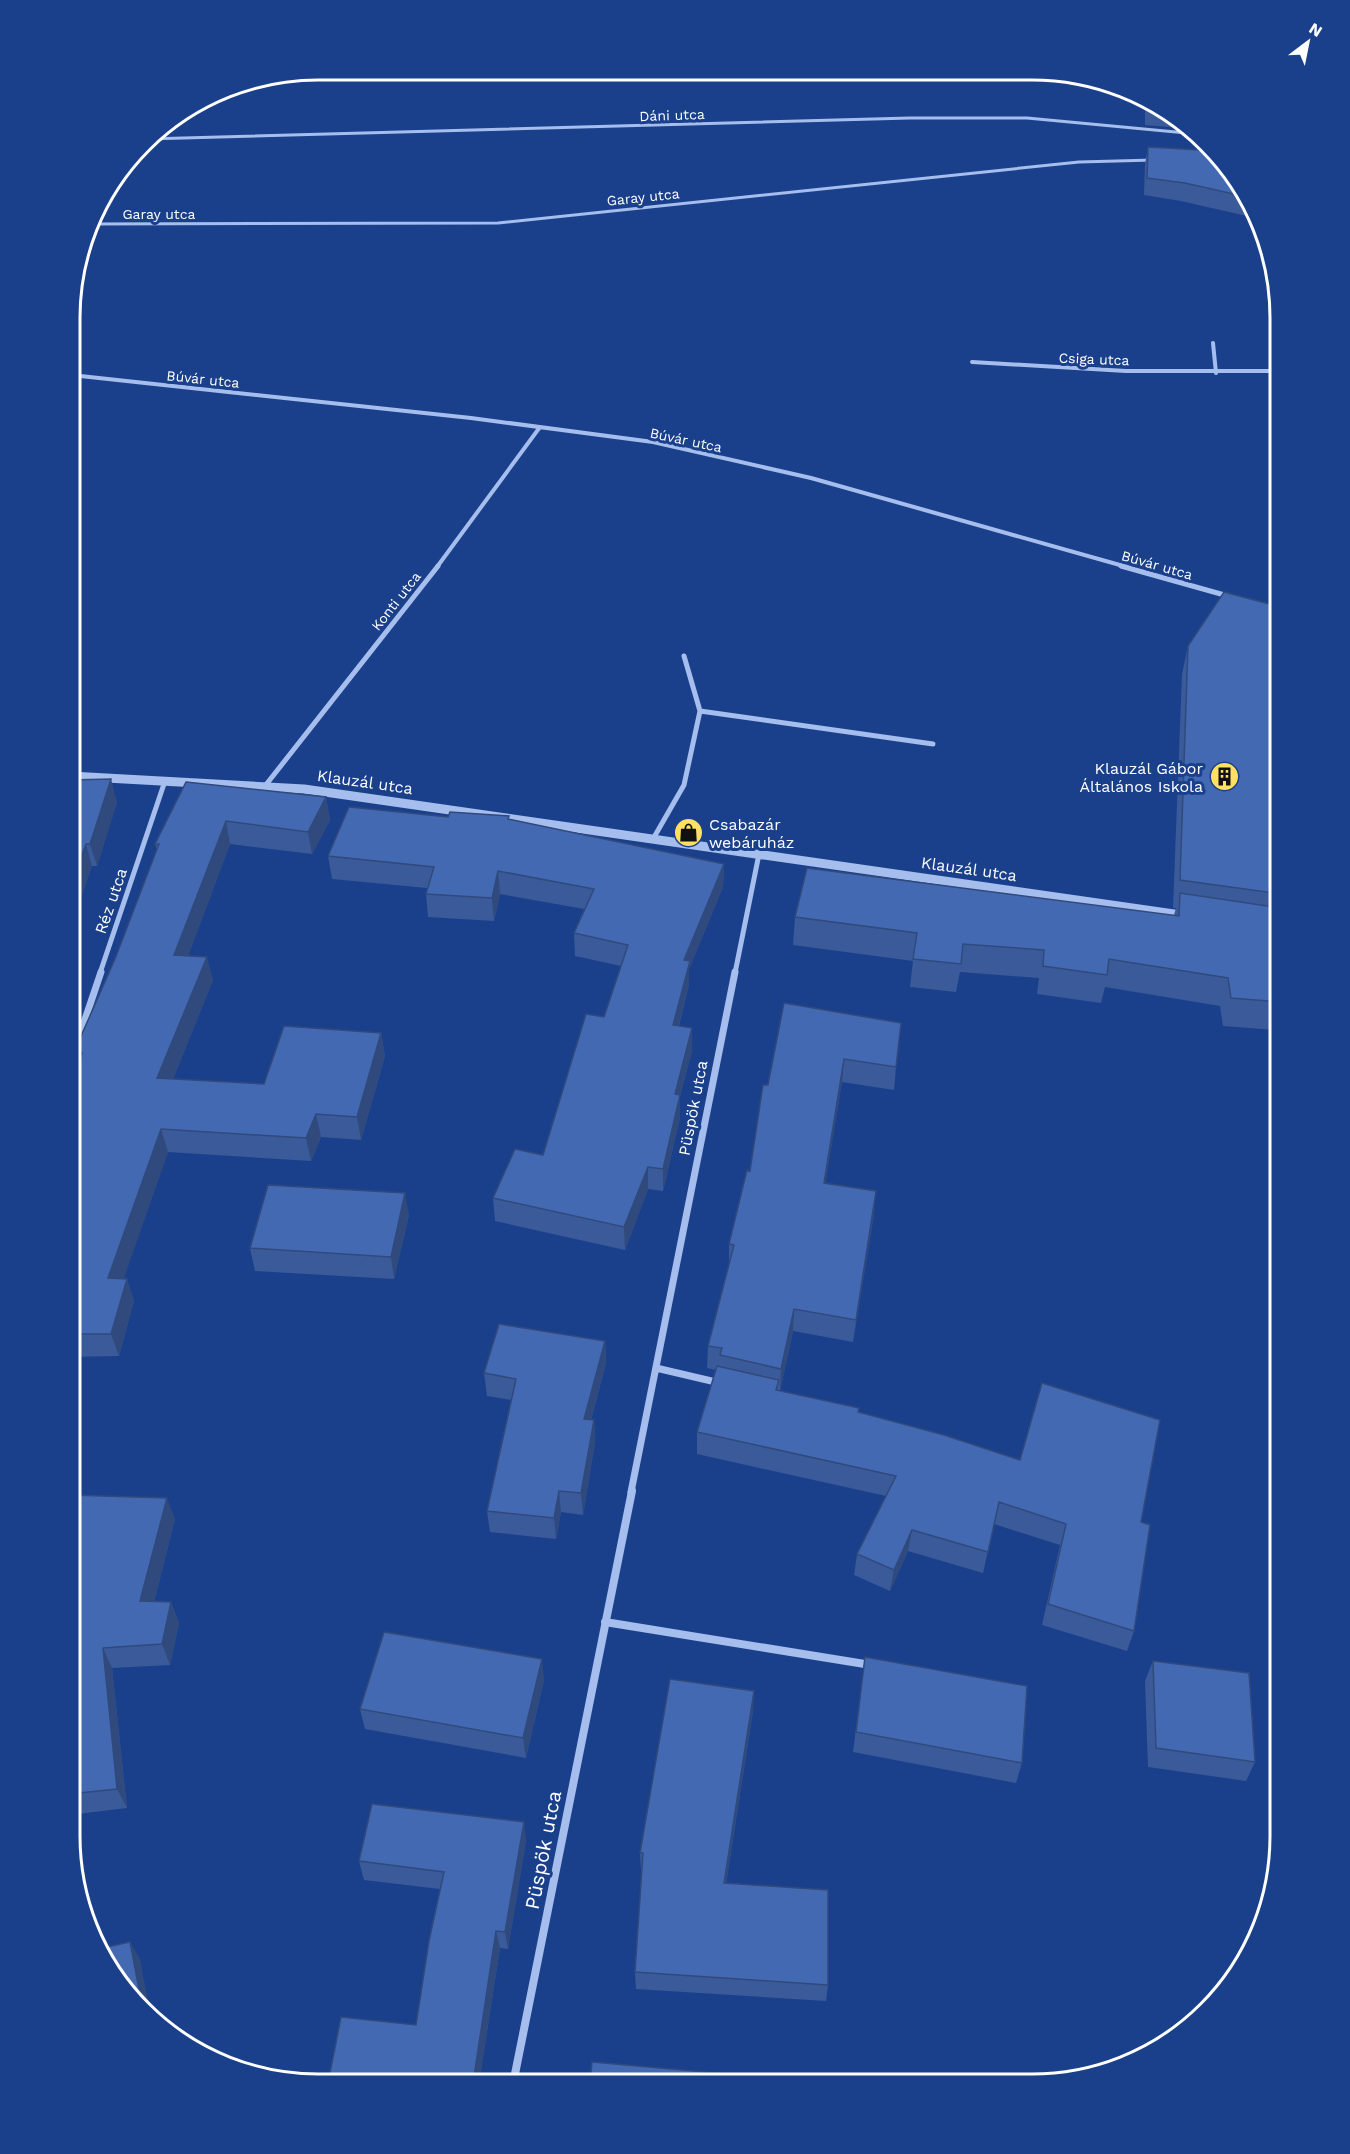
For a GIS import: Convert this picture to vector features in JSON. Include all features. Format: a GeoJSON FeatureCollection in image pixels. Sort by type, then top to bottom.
{"type":"FeatureCollection","features":[{"type":"Feature","properties":{"kind":"street","name":"Dáni utca"},"geometry":{"type":"LineString","coordinates":[[161,139],[910,118],[1027,118],[1181,133]]}},
{"type":"Feature","properties":{"kind":"street"},"geometry":{"type":"LineString","coordinates":[[1197,164],[1201,149]]}},
{"type":"Feature","properties":{"kind":"street","name":"Garay utca"},"geometry":{"type":"LineString","coordinates":[[99,224],[498,223],[1079,162],[1162,160]]}},
{"type":"Feature","properties":{"kind":"street"},"geometry":{"type":"LineString","coordinates":[[1212,343],[1216,373]]}},
{"type":"Feature","properties":{"kind":"street","name":"Csiga utca"},"geometry":{"type":"LineString","coordinates":[[972,362],[1035,367],[1216,373],[1270,371]]}},
{"type":"Feature","properties":{"kind":"street","name":"Búvár utca"},"geometry":{"type":"LineString","coordinates":[[80,376],[540,427],[653,442],[811,478],[1233,598]]}},
{"type":"Feature","properties":{"kind":"street","name":"Konti utca"},"geometry":{"type":"LineString","coordinates":[[265,786],[417,594],[540,427]]}},
{"type":"Feature","properties":{"kind":"street"},"geometry":{"type":"LineString","coordinates":[[653,838],[684,785],[700,711],[684,656]]}},
{"type":"Feature","properties":{"kind":"street"},"geometry":{"type":"LineString","coordinates":[[700,711],[933,744]]}},
{"type":"Feature","properties":{"kind":"street","name":"Klauzál utca"},"geometry":{"type":"LineString","coordinates":[[80,777],[304,789],[1198,918]]}},
{"type":"Feature","properties":{"kind":"street","name":"Réz utca"},"geometry":{"type":"LineString","coordinates":[[80,1035],[165,781]]}},
{"type":"Feature","properties":{"kind":"street","name":"Püspök utca"},"geometry":{"type":"LineString","coordinates":[[515,2074],[759,854]]}},
{"type":"Feature","properties":{"kind":"street"},"geometry":{"type":"LineString","coordinates":[[656,1368],[724,1384]]}},
{"type":"Feature","properties":{"kind":"street"},"geometry":{"type":"LineString","coordinates":[[605,1622],[885,1667]]}},
{"type":"Feature","properties":{"kind":"building"},"geometry":{"type":"Polygon","coordinates":[[[1148,147],[1200,150],[1221,173],[1236,195],[1185,183],[1147,178],[1148,147]]]}},
{"type":"Feature","properties":{"kind":"building","name":"Klauzál Gábor Általános Iskola"},"geometry":{"type":"Polygon","coordinates":[[[1224,592],[1270,604],[1270,892],[1180,880],[1188,646],[1224,592]]]}},
{"type":"Feature","properties":{"kind":"building"},"geometry":{"type":"Polygon","coordinates":[[[111,779],[90,844],[86,844],[80,860],[80,780],[111,779]]]}},
{"type":"Feature","properties":{"kind":"building"},"geometry":{"type":"Polygon","coordinates":[[[186,782],[326,797],[308,832],[226,821],[174,955],[207,957],[157,1078],[264,1084],[284,1026],[381,1033],[357,1117],[316,1114],[306,1138],[161,1129],[108,1278],[127,1279],[111,1334],[80,1334],[80,1059],[82,1053],[80,1053],[80,1038],[115,959],[159,844],[155,844],[186,782]]]}},
{"type":"Feature","properties":{"kind":"building"},"geometry":{"type":"Polygon","coordinates":[[[349,807],[448,817],[450,812],[509,816],[508,819],[724,864],[684,960],[690,961],[673,1025],[692,1028],[675,1094],[680,1095],[663,1169],[648,1167],[624,1227],[493,1198],[515,1149],[543,1155],[586,1014],[604,1017],[628,945],[574,933],[594,889],[498,871],[492,898],[426,894],[434,867],[328,856],[349,807]]]}},
{"type":"Feature","properties":{"kind":"building"},"geometry":{"type":"Polygon","coordinates":[[[807,868],[1179,916],[1180,893],[1270,906],[1270,1001],[1231,998],[1228,978],[1109,959],[1107,975],[1043,966],[1044,950],[963,944],[961,964],[913,959],[917,933],[795,917],[807,868]]]}},
{"type":"Feature","properties":{"kind":"building"},"geometry":{"type":"Polygon","coordinates":[[[784,1003],[901,1023],[896,1067],[844,1059],[824,1183],[876,1191],[856,1320],[794,1309],[781,1369],[720,1355],[722,1348],[708,1346],[734,1245],[729,1244],[747,1170],[750,1171],[763,1085],[768,1085],[784,1003]]]}},
{"type":"Feature","properties":{"kind":"building"},"geometry":{"type":"Polygon","coordinates":[[[268,1185],[405,1193],[391,1257],[250,1248],[268,1185]]]}},
{"type":"Feature","properties":{"kind":"building"},"geometry":{"type":"Polygon","coordinates":[[[499,1324],[605,1341],[584,1419],[594,1420],[581,1493],[559,1491],[554,1518],[487,1511],[516,1379],[484,1373],[499,1324]]]}},
{"type":"Feature","properties":{"kind":"building"},"geometry":{"type":"Polygon","coordinates":[[[717,1366],[779,1380],[776,1390],[859,1408],[858,1412],[944,1435],[1020,1460],[1042,1383],[1160,1420],[1141,1522],[1150,1525],[1134,1631],[1048,1604],[1066,1524],[999,1502],[988,1552],[912,1530],[894,1570],[857,1554],[896,1476],[697,1432],[717,1366]]]}},
{"type":"Feature","properties":{"kind":"building"},"geometry":{"type":"Polygon","coordinates":[[[80,1495],[167,1498],[140,1601],[171,1602],[162,1644],[103,1648],[117,1789],[80,1793],[80,1495]]]}},
{"type":"Feature","properties":{"kind":"building"},"geometry":{"type":"Polygon","coordinates":[[[384,1632],[542,1659],[523,1738],[360,1709],[384,1632]]]}},
{"type":"Feature","properties":{"kind":"building"},"geometry":{"type":"Polygon","coordinates":[[[865,1657],[1027,1686],[1022,1763],[856,1732],[865,1657]]]}},
{"type":"Feature","properties":{"kind":"building"},"geometry":{"type":"Polygon","coordinates":[[[1153,1661],[1249,1673],[1255,1762],[1156,1748],[1153,1661]]]}},
{"type":"Feature","properties":{"kind":"building"},"geometry":{"type":"Polygon","coordinates":[[[670,1679],[754,1691],[724,1883],[828,1890],[828,1985],[635,1972],[643,1853],[640,1853],[670,1679]]]}},
{"type":"Feature","properties":{"kind":"building"},"geometry":{"type":"Polygon","coordinates":[[[372,1804],[524,1822],[505,1932],[496,1931],[474,2074],[330,2074],[341,2017],[416,2025],[429,1941],[444,1872],[359,1861],[372,1804]]]}},
{"type":"Feature","properties":{"kind":"building"},"geometry":{"type":"Polygon","coordinates":[[[130,1942],[140,1994],[120,1969],[107,1947],[130,1942]]]}},
{"type":"Feature","properties":{"kind":"building"},"geometry":{"type":"Polygon","coordinates":[[[592,2062],[728,2074],[591,2074],[592,2062]]]}},
{"type":"Feature","properties":{"kind":"place","name":"Klauzál Gábor Általános Iskola"},"geometry":{"type":"Point","coordinates":[1224,777]}},
{"type":"Feature","properties":{"kind":"place","name":"Csabazár webáruház"},"geometry":{"type":"Point","coordinates":[688,833]}}]}
